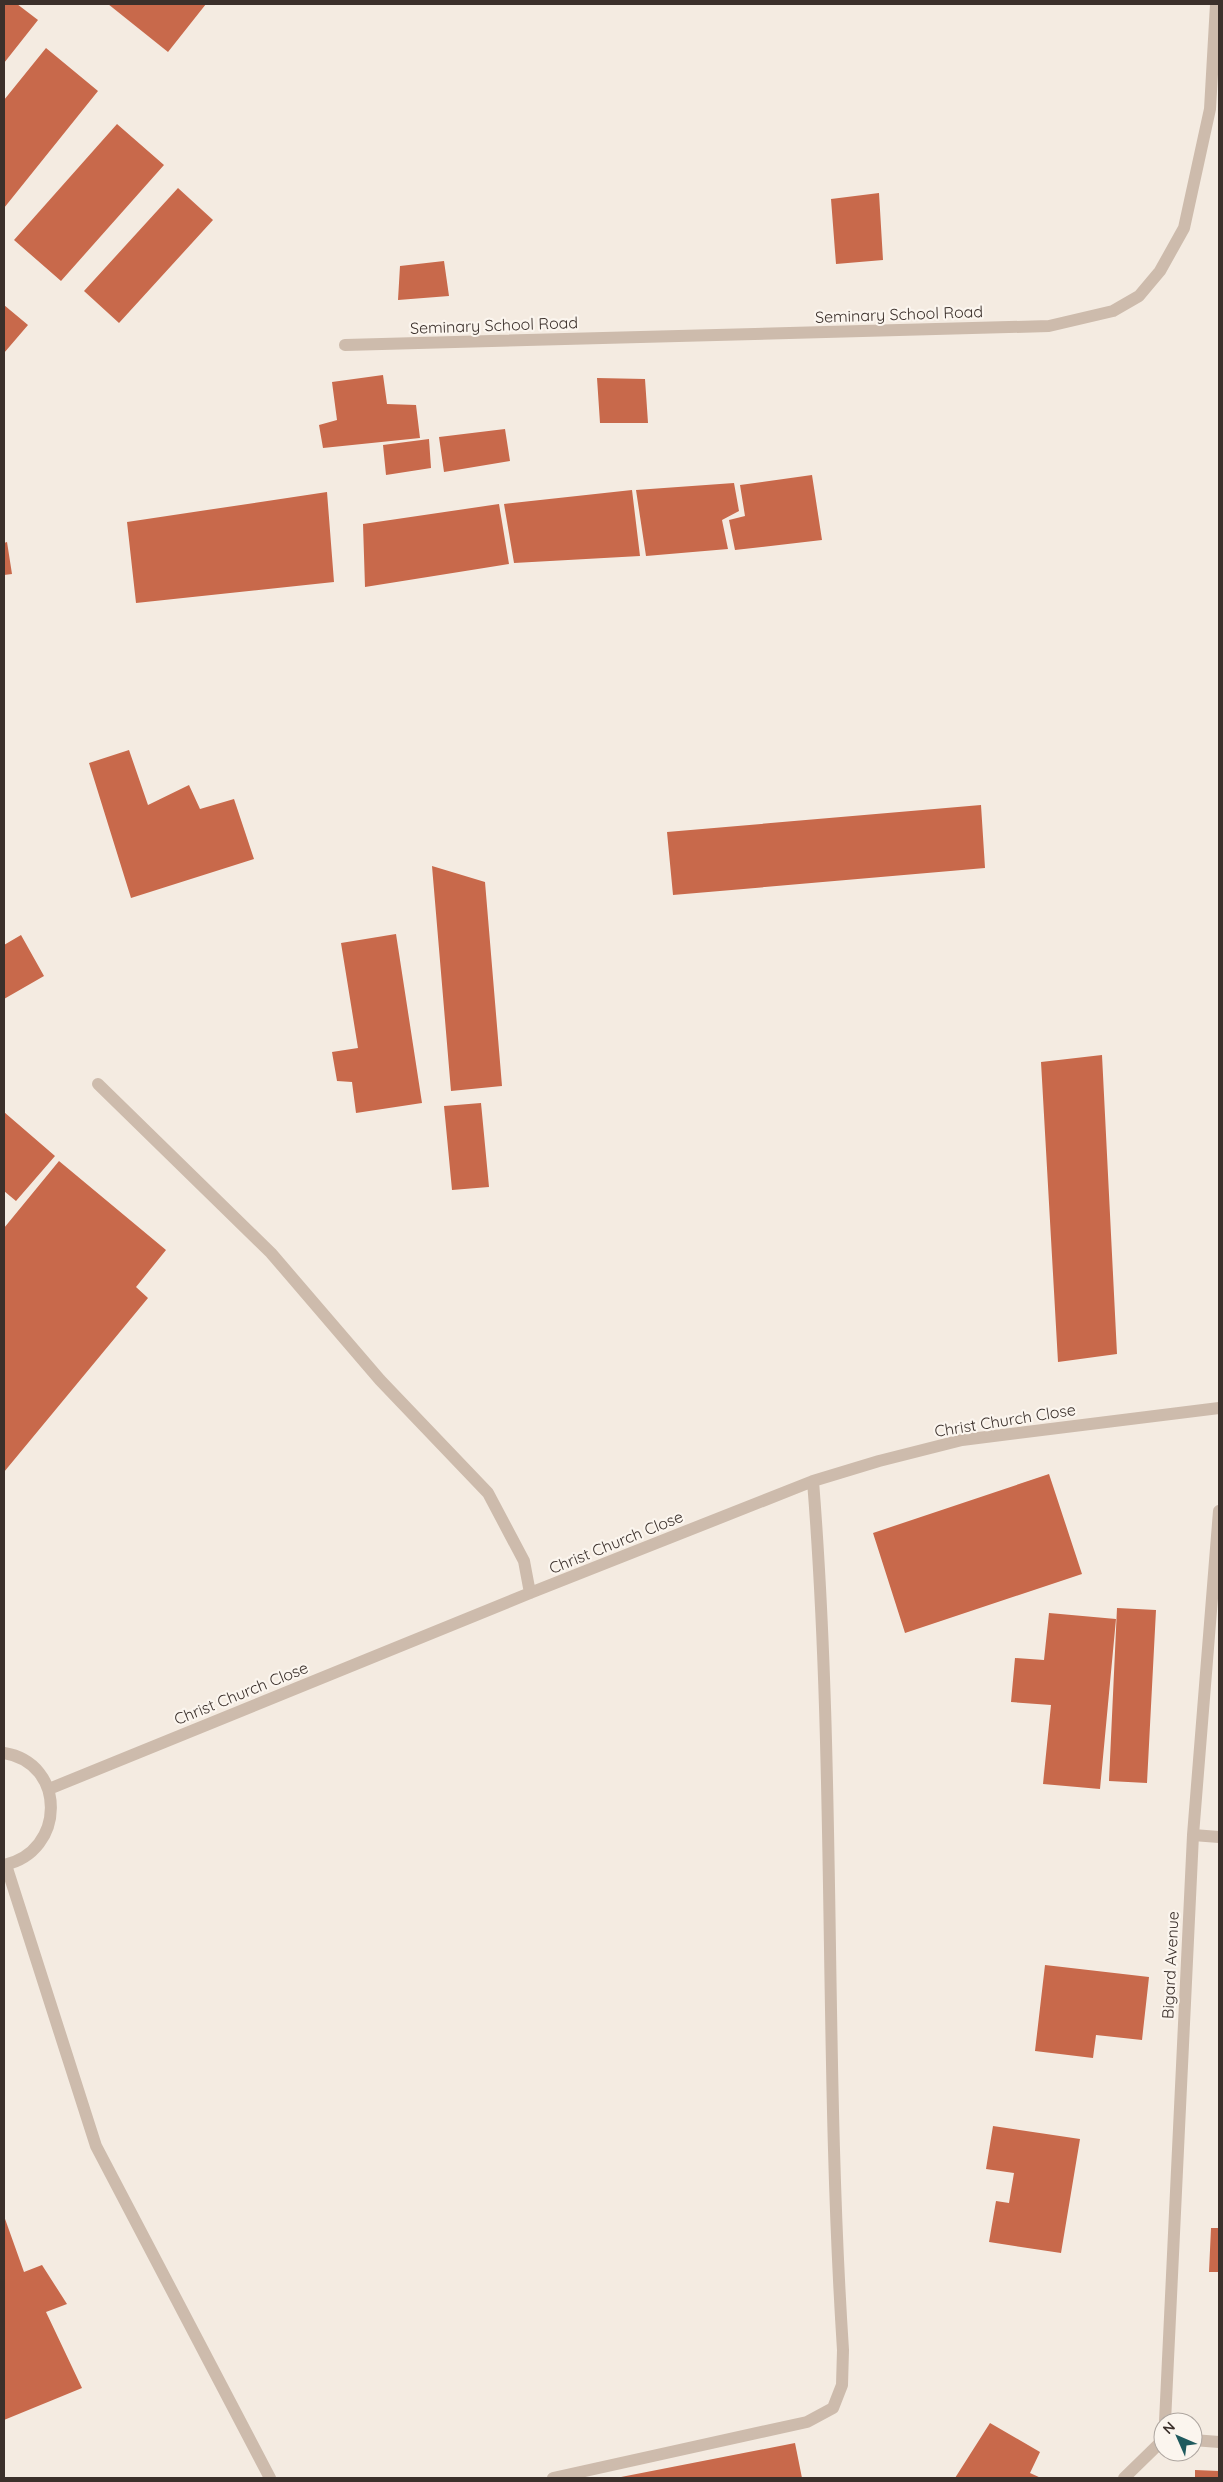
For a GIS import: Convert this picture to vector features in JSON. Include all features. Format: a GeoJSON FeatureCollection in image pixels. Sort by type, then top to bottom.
{"type":"FeatureCollection","features":[{"type":"Feature","properties":{"kind":"street","name":"Seminary School Road"},"geometry":{"type":"LineString","coordinates":[[345,345],[1049,326],[1113,311],[1139,296],[1160,272],[1184,228],[1210,109],[1216,4]]}},
{"type":"Feature","properties":{"kind":"street"},"geometry":{"type":"LineString","coordinates":[[98,1084],[271,1253],[380,1380],[488,1493],[524,1561],[530,1593]]}},
{"type":"Feature","properties":{"kind":"street","name":"Christ Church Close"},"geometry":{"type":"LineString","coordinates":[[49,1789],[530,1593],[814,1481],[879,1461],[962,1440],[1219,1408]]}},
{"type":"Feature","properties":{"kind":"street"},"geometry":{"type":"LineString","coordinates":[[553,2478],[807,2422],[833,2408],[842,2385],[843,2350],[831,2090],[828,1804],[822,1610],[814,1481]]}},
{"type":"Feature","properties":{"kind":"street","name":"Bigard Avenue"},"geometry":{"type":"LineString","coordinates":[[1165,2412],[1193,1835],[1219,1511]]}},
{"type":"Feature","properties":{"kind":"street"},"geometry":{"type":"LineString","coordinates":[[4,1753],[13,1754],[30,1764],[42,1777],[49,1789],[52,1812],[48,1830],[38,1846],[24,1858],[5,1865],[96,2146],[270,2478]]}},
{"type":"Feature","properties":{"kind":"street"},"geometry":{"type":"LineString","coordinates":[[1193,1835],[1219,1837]]}},
{"type":"Feature","properties":{"kind":"street"},"geometry":{"type":"LineString","coordinates":[[1203,2441],[1219,2442]]}},
{"type":"Feature","properties":{"kind":"street"},"geometry":{"type":"LineString","coordinates":[[1124,2478],[1153,2450]]}},
{"type":"Feature","properties":{"kind":"building"},"geometry":{"type":"Polygon","coordinates":[[[4,4],[17,4],[38,20],[4,63],[4,4]]]}},
{"type":"Feature","properties":{"kind":"building"},"geometry":{"type":"Polygon","coordinates":[[[108,4],[206,4],[168,52],[108,4]]]}},
{"type":"Feature","properties":{"kind":"building"},"geometry":{"type":"Polygon","coordinates":[[[46,48],[98,91],[4,208],[4,100],[46,48]]]}},
{"type":"Feature","properties":{"kind":"building"},"geometry":{"type":"Polygon","coordinates":[[[117,124],[164,165],[61,281],[14,240],[117,124]]]}},
{"type":"Feature","properties":{"kind":"building"},"geometry":{"type":"Polygon","coordinates":[[[178,188],[213,220],[119,323],[84,291],[178,188]]]}},
{"type":"Feature","properties":{"kind":"building"},"geometry":{"type":"Polygon","coordinates":[[[879,193],[883,260],[836,264],[831,199],[879,193]]]}},
{"type":"Feature","properties":{"kind":"building"},"geometry":{"type":"Polygon","coordinates":[[[444,261],[449,296],[398,300],[400,266],[444,261]]]}},
{"type":"Feature","properties":{"kind":"building"},"geometry":{"type":"Polygon","coordinates":[[[4,305],[28,325],[4,353],[4,305]]]}},
{"type":"Feature","properties":{"kind":"building"},"geometry":{"type":"Polygon","coordinates":[[[383,375],[387,404],[416,405],[420,438],[323,448],[319,425],[337,420],[332,382],[383,375]]]}},
{"type":"Feature","properties":{"kind":"building"},"geometry":{"type":"Polygon","coordinates":[[[597,378],[645,379],[648,423],[600,423],[597,378]]]}},
{"type":"Feature","properties":{"kind":"building"},"geometry":{"type":"Polygon","coordinates":[[[505,429],[510,461],[444,472],[439,437],[505,429]]]}},
{"type":"Feature","properties":{"kind":"building"},"geometry":{"type":"Polygon","coordinates":[[[429,439],[431,468],[386,475],[383,445],[429,439]]]}},
{"type":"Feature","properties":{"kind":"building"},"geometry":{"type":"Polygon","coordinates":[[[812,475],[822,540],[735,550],[729,520],[745,516],[740,485],[812,475]]]}},
{"type":"Feature","properties":{"kind":"building"},"geometry":{"type":"Polygon","coordinates":[[[734,483],[739,511],[722,520],[728,549],[646,556],[636,490],[734,483]]]}},
{"type":"Feature","properties":{"kind":"building"},"geometry":{"type":"Polygon","coordinates":[[[632,490],[640,556],[514,563],[504,504],[632,490]]]}},
{"type":"Feature","properties":{"kind":"building"},"geometry":{"type":"Polygon","coordinates":[[[327,492],[334,582],[136,603],[127,522],[327,492]]]}},
{"type":"Feature","properties":{"kind":"building"},"geometry":{"type":"Polygon","coordinates":[[[499,504],[509,564],[365,587],[363,524],[499,504]]]}},
{"type":"Feature","properties":{"kind":"building"},"geometry":{"type":"Polygon","coordinates":[[[7,542],[12,574],[4,575],[4,543],[7,542]]]}},
{"type":"Feature","properties":{"kind":"building"},"geometry":{"type":"Polygon","coordinates":[[[129,750],[148,805],[189,785],[200,809],[234,799],[254,859],[131,898],[89,763],[129,750]]]}},
{"type":"Feature","properties":{"kind":"building"},"geometry":{"type":"Polygon","coordinates":[[[981,805],[985,868],[673,895],[667,832],[981,805]]]}},
{"type":"Feature","properties":{"kind":"building"},"geometry":{"type":"Polygon","coordinates":[[[432,866],[485,882],[502,1086],[451,1091],[432,866]]]}},
{"type":"Feature","properties":{"kind":"building"},"geometry":{"type":"Polygon","coordinates":[[[396,934],[422,1103],[356,1113],[352,1082],[337,1081],[332,1052],[358,1048],[341,943],[396,934]]]}},
{"type":"Feature","properties":{"kind":"building"},"geometry":{"type":"Polygon","coordinates":[[[21,935],[44,976],[4,999],[4,945],[21,935]]]}},
{"type":"Feature","properties":{"kind":"building"},"geometry":{"type":"Polygon","coordinates":[[[1102,1055],[1117,1354],[1058,1362],[1041,1062],[1102,1055]]]}},
{"type":"Feature","properties":{"kind":"building"},"geometry":{"type":"Polygon","coordinates":[[[481,1103],[489,1187],[452,1190],[444,1106],[481,1103]]]}},
{"type":"Feature","properties":{"kind":"building"},"geometry":{"type":"Polygon","coordinates":[[[4,1112],[55,1156],[16,1201],[4,1191],[4,1112]]]}},
{"type":"Feature","properties":{"kind":"building"},"geometry":{"type":"Polygon","coordinates":[[[59,1161],[166,1250],[136,1287],[148,1298],[4,1472],[4,1228],[59,1161]]]}},
{"type":"Feature","properties":{"kind":"building"},"geometry":{"type":"Polygon","coordinates":[[[1049,1474],[1082,1574],[905,1633],[873,1533],[1049,1474]]]}},
{"type":"Feature","properties":{"kind":"building"},"geometry":{"type":"Polygon","coordinates":[[[1117,1608],[1156,1610],[1147,1783],[1109,1781],[1117,1608]]]}},
{"type":"Feature","properties":{"kind":"building"},"geometry":{"type":"Polygon","coordinates":[[[1049,1613],[1116,1619],[1100,1789],[1043,1784],[1051,1705],[1011,1702],[1015,1658],[1044,1660],[1049,1613]]]}},
{"type":"Feature","properties":{"kind":"building"},"geometry":{"type":"Polygon","coordinates":[[[1045,1965],[1149,1977],[1142,2040],[1096,2035],[1093,2058],[1035,2051],[1045,1965]]]}},
{"type":"Feature","properties":{"kind":"building"},"geometry":{"type":"Polygon","coordinates":[[[993,2126],[1080,2139],[1061,2253],[989,2242],[996,2201],[1009,2203],[1014,2173],[986,2169],[993,2126]]]}},
{"type":"Feature","properties":{"kind":"building"},"geometry":{"type":"Polygon","coordinates":[[[4,2216],[24,2272],[42,2265],[67,2304],[46,2312],[82,2388],[4,2420],[4,2216]]]}},
{"type":"Feature","properties":{"kind":"building"},"geometry":{"type":"Polygon","coordinates":[[[1211,2228],[1219,2228],[1219,2272],[1209,2272],[1211,2228]]]}},
{"type":"Feature","properties":{"kind":"building"},"geometry":{"type":"Polygon","coordinates":[[[990,2423],[1040,2452],[1030,2473],[1041,2478],[955,2478],[990,2423]]]}},
{"type":"Feature","properties":{"kind":"building"},"geometry":{"type":"Polygon","coordinates":[[[795,2443],[802,2478],[621,2478],[621,2477],[795,2443]]]}},
{"type":"Feature","properties":{"kind":"building"},"geometry":{"type":"Polygon","coordinates":[[[1195,2470],[1219,2471],[1219,2478],[1195,2478],[1195,2470]]]}}]}
